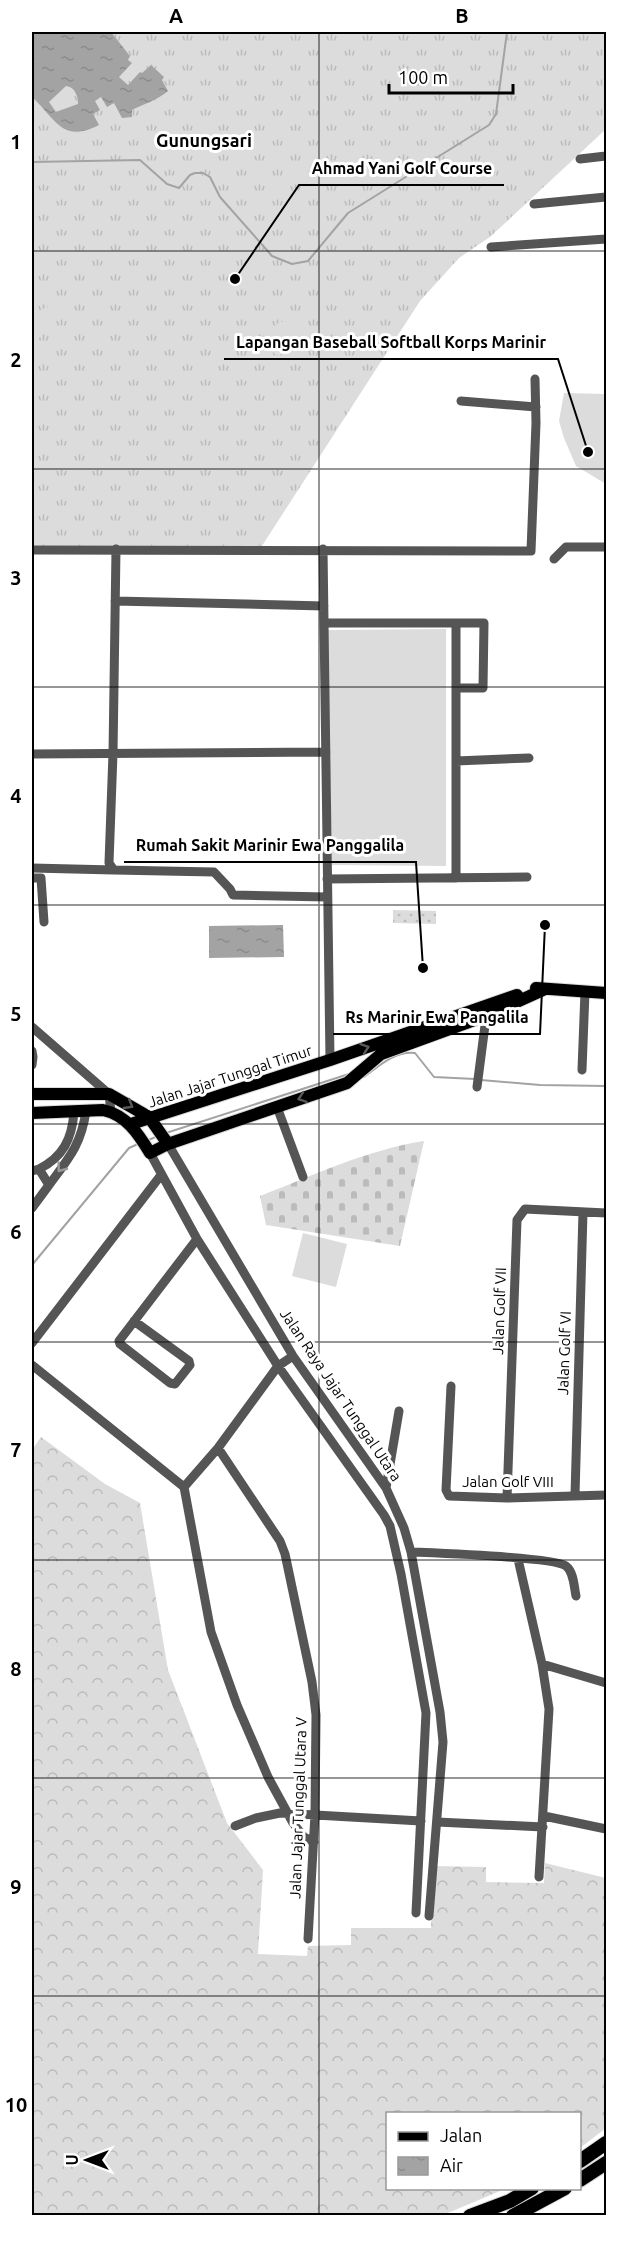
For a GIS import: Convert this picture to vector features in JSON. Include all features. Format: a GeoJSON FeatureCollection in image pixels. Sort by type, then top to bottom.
{"type":"FeatureCollection","features":[{"type":"Feature","properties":{"kind":"highway"},"geometry":{"type":"LineString","coordinates":[[581,2161],[606,2142]]}},
{"type":"Feature","properties":{"kind":"highway"},"geometry":{"type":"LineString","coordinates":[[581,2179],[606,2163]]}},
{"type":"Feature","properties":{"kind":"highway"},"geometry":{"type":"LineString","coordinates":[[470,2216],[528,2190]]}},
{"type":"Feature","properties":{"kind":"highway"},"geometry":{"type":"LineString","coordinates":[[513,2216],[561,2190]]}},
{"type":"Feature","properties":{"kind":"main road","name":"Jalan Jajar Tunggal Timur"},"geometry":{"type":"LineString","coordinates":[[148,1150],[347,1083],[381,1054],[537,988],[606,993]]}},
{"type":"Feature","properties":{"kind":"main road","name":"Jalan Jajar Tunggal Timur"},"geometry":{"type":"LineString","coordinates":[[132,1126],[487,1010]]}},
{"type":"Feature","properties":{"kind":"main road"},"geometry":{"type":"LineString","coordinates":[[32,1094],[109,1094],[150,1119]]}},
{"type":"Feature","properties":{"kind":"main road"},"geometry":{"type":"LineString","coordinates":[[32,1113],[103,1110],[111,1112],[132,1126],[148,1150]]}},
{"type":"Feature","properties":{"kind":"main road","name":"Jalan Raya Jajar Tunggal Utara"},"geometry":{"type":"LineString","coordinates":[[150,1119],[167,1142]]}},
{"type":"Feature","properties":{"kind":"street"},"geometry":{"type":"LineString","coordinates":[[580,159],[606,156]]}},
{"type":"Feature","properties":{"kind":"street"},"geometry":{"type":"LineString","coordinates":[[534,204],[606,197]]}},
{"type":"Feature","properties":{"kind":"street"},"geometry":{"type":"LineString","coordinates":[[491,247],[606,238]]}},
{"type":"Feature","properties":{"kind":"street"},"geometry":{"type":"LineString","coordinates":[[32,549],[531,551],[535,379]]}},
{"type":"Feature","properties":{"kind":"street"},"geometry":{"type":"LineString","coordinates":[[461,400],[536,408]]}},
{"type":"Feature","properties":{"kind":"street"},"geometry":{"type":"LineString","coordinates":[[554,559],[566,546],[606,547]]}},
{"type":"Feature","properties":{"kind":"street"},"geometry":{"type":"LineString","coordinates":[[114,870],[109,863],[116,549]]}},
{"type":"Feature","properties":{"kind":"street"},"geometry":{"type":"LineString","coordinates":[[323,549],[330,1060]]}},
{"type":"Feature","properties":{"kind":"street"},"geometry":{"type":"LineString","coordinates":[[115,601],[324,606]]}},
{"type":"Feature","properties":{"kind":"street"},"geometry":{"type":"LineString","coordinates":[[324,623],[484,623],[483,688],[456,688]]}},
{"type":"Feature","properties":{"kind":"street"},"geometry":{"type":"LineString","coordinates":[[456,623],[456,878]]}},
{"type":"Feature","properties":{"kind":"street"},"geometry":{"type":"LineString","coordinates":[[32,754],[326,752]]}},
{"type":"Feature","properties":{"kind":"street"},"geometry":{"type":"LineString","coordinates":[[456,761],[529,758]]}},
{"type":"Feature","properties":{"kind":"street"},"geometry":{"type":"LineString","coordinates":[[32,868],[214,872],[233,895],[327,897]]}},
{"type":"Feature","properties":{"kind":"street"},"geometry":{"type":"LineString","coordinates":[[327,879],[528,877]]}},
{"type":"Feature","properties":{"kind":"street"},"geometry":{"type":"LineString","coordinates":[[32,878],[41,878],[44,922]]}},
{"type":"Feature","properties":{"kind":"street"},"geometry":{"type":"LineString","coordinates":[[582,1070],[585,992]]}},
{"type":"Feature","properties":{"kind":"street"},"geometry":{"type":"LineString","coordinates":[[477,1087],[487,1010]]}},
{"type":"Feature","properties":{"kind":"street"},"geometry":{"type":"LineString","coordinates":[[32,1027],[109,1094],[111,1112]]}},
{"type":"Feature","properties":{"kind":"street"},"geometry":{"type":"LineString","coordinates":[[32,1051],[32,1065]]}},
{"type":"Feature","properties":{"kind":"street"},"geometry":{"type":"LineString","coordinates":[[277,1107],[303,1178]]}},
{"type":"Feature","properties":{"kind":"street"},"geometry":{"type":"LineString","coordinates":[[49,1185],[35,1170],[53,1162],[61,1154],[80,1112]]}},
{"type":"Feature","properties":{"kind":"street"},"geometry":{"type":"LineString","coordinates":[[32,1208],[76,1148],[83,1131],[80,1112]]}},
{"type":"Feature","properties":{"kind":"street","name":"Jalan Raya Jajar Tunggal Utara"},"geometry":{"type":"LineString","coordinates":[[167,1142],[293,1356],[386,1488],[400,1519],[411,1552],[440,1712],[443,1742],[429,1916]]}},
{"type":"Feature","properties":{"kind":"street"},"geometry":{"type":"LineString","coordinates":[[148,1150],[197,1239],[278,1366],[384,1515],[390,1527],[401,1574],[426,1713],[416,1913]]}},
{"type":"Feature","properties":{"kind":"street"},"geometry":{"type":"LineString","coordinates":[[32,1343],[161,1175]]}},
{"type":"Feature","properties":{"kind":"street","name":"Jalan Golf VII"},"geometry":{"type":"LineString","coordinates":[[507,1498],[517,1220],[525,1209],[606,1213]]}},
{"type":"Feature","properties":{"kind":"street","name":"Jalan Golf VI"},"geometry":{"type":"LineString","coordinates":[[575,1495],[583,1212]]}},
{"type":"Feature","properties":{"kind":"street"},"geometry":{"type":"LineString","coordinates":[[134,1321],[189,1361],[190,1365],[175,1384],[119,1341],[134,1321],[197,1239]]}},
{"type":"Feature","properties":{"kind":"street"},"geometry":{"type":"LineString","coordinates":[[184,1488],[218,1448],[278,1366],[293,1356]]}},
{"type":"Feature","properties":{"kind":"street"},"geometry":{"type":"LineString","coordinates":[[32,1365],[184,1488],[211,1632],[237,1705],[268,1778],[304,1837],[314,1842]]}},
{"type":"Feature","properties":{"kind":"street","name":"Jalan Golf VIII"},"geometry":{"type":"LineString","coordinates":[[451,1386],[447,1494],[449,1496],[507,1498],[606,1495]]}},
{"type":"Feature","properties":{"kind":"street"},"geometry":{"type":"LineString","coordinates":[[386,1488],[399,1411]]}},
{"type":"Feature","properties":{"kind":"street","name":"Jalan Jajar Tunggal Utara V"},"geometry":{"type":"LineString","coordinates":[[218,1448],[280,1541],[295,1591],[316,1715],[315,1814],[309,1939]]}},
{"type":"Feature","properties":{"kind":"street"},"geometry":{"type":"LineString","coordinates":[[411,1552],[518,1558],[557,1563],[566,1566],[572,1576],[576,1596]]}},
{"type":"Feature","properties":{"kind":"street"},"geometry":{"type":"LineString","coordinates":[[518,1558],[542,1664],[549,1709],[539,1877]]}},
{"type":"Feature","properties":{"kind":"street"},"geometry":{"type":"LineString","coordinates":[[542,1664],[606,1683]]}},
{"type":"Feature","properties":{"kind":"street"},"geometry":{"type":"LineString","coordinates":[[426,1713],[440,1712]]}},
{"type":"Feature","properties":{"kind":"street"},"geometry":{"type":"LineString","coordinates":[[236,1826],[256,1818],[288,1813],[421,1821]]}},
{"type":"Feature","properties":{"kind":"street"},"geometry":{"type":"LineString","coordinates":[[544,1816],[606,1829]]}},
{"type":"Feature","properties":{"kind":"street"},"geometry":{"type":"LineString","coordinates":[[437,1822],[543,1827]]}},
{"type":"Feature","properties":{"kind":"green space"},"geometry":{"type":"Polygon","coordinates":[[[32,32],[606,32],[606,129],[490,237],[459,258],[420,301],[260,549],[32,550],[32,32]]]}},
{"type":"Feature","properties":{"kind":"green space"},"geometry":{"type":"Polygon","coordinates":[[[49,306],[55,311],[55,322],[38,339],[32,339],[32,314],[49,306]]]}},
{"type":"Feature","properties":{"kind":"green space"},"geometry":{"type":"Polygon","coordinates":[[[279,322],[290,323],[296,329],[300,349],[295,354],[277,355],[271,351],[271,339],[279,322]]]}},
{"type":"Feature","properties":{"kind":"green space"},"geometry":{"type":"Polygon","coordinates":[[[564,393],[606,394],[606,484],[576,466],[559,421],[564,393]]]}},
{"type":"Feature","properties":{"kind":"green space"},"geometry":{"type":"Polygon","coordinates":[[[446,629],[446,866],[332,865],[327,630],[446,629]]]}},
{"type":"Feature","properties":{"kind":"green space"},"geometry":{"type":"Polygon","coordinates":[[[393,910],[436,911],[436,924],[393,923],[393,910]]]}},
{"type":"Feature","properties":{"kind":"green space"},"geometry":{"type":"Polygon","coordinates":[[[424,1141],[400,1246],[266,1225],[260,1196],[361,1157],[424,1141]]]}},
{"type":"Feature","properties":{"kind":"green space"},"geometry":{"type":"Polygon","coordinates":[[[303,1233],[347,1244],[336,1287],[292,1276],[303,1233]]]}},
{"type":"Feature","properties":{"kind":"green space"},"geometry":{"type":"Polygon","coordinates":[[[41,1437],[105,1484],[140,1503],[168,1670],[227,1823],[263,1870],[258,1954],[307,1956],[308,1946],[351,1945],[351,1928],[431,1928],[433,1866],[486,1867],[486,1882],[544,1883],[545,1863],[606,1878],[606,2128],[581,2147],[581,2112],[386,2112],[386,2190],[503,2190],[443,2215],[32,2215],[32,1450],[41,1437]]]}},
{"type":"Feature","properties":{"kind":"water"},"geometry":{"type":"Polygon","coordinates":[[[32,32],[111,32],[130,56],[128,60],[132,63],[119,77],[128,85],[140,72],[142,73],[151,65],[164,77],[162,80],[168,91],[132,110],[132,117],[122,118],[114,103],[107,107],[101,97],[95,101],[100,110],[93,114],[99,125],[76,132],[54,121],[32,97],[32,32]],[[66,86],[49,102],[56,112],[78,104],[75,92],[66,86]]]}},
{"type":"Feature","properties":{"kind":"water"},"geometry":{"type":"Polygon","coordinates":[[[283,925],[284,957],[209,958],[209,926],[283,925]]]}},
{"type":"Feature","properties":{"kind":"waterway"},"geometry":{"type":"LineString","coordinates":[[32,162],[140,160],[167,184],[179,188],[190,175],[203,173],[210,177],[220,197],[272,256],[292,264],[308,261],[348,213],[489,125],[496,114],[507,32]]}},
{"type":"Feature","properties":{"kind":"waterway"},"geometry":{"type":"LineString","coordinates":[[362,1076],[364,1077],[394,1057],[415,1053],[434,1077],[475,1079]]}},
{"type":"Feature","properties":{"kind":"waterway"},"geometry":{"type":"LineString","coordinates":[[166,1133],[352,1073]]}},
{"type":"Feature","properties":{"kind":"waterway"},"geometry":{"type":"LineString","coordinates":[[481,1080],[540,1085],[606,1086]]}},
{"type":"Feature","properties":{"kind":"waterway"},"geometry":{"type":"LineString","coordinates":[[146,1141],[158,1136]]}},
{"type":"Feature","properties":{"kind":"waterway"},"geometry":{"type":"LineString","coordinates":[[32,1265],[129,1148],[138,1144]]}},
{"type":"Feature","properties":{"kind":"place","name":"Ahmad Yani Golf Course"},"geometry":{"type":"Point","coordinates":[235,279]}},
{"type":"Feature","properties":{"kind":"place","name":"Lapangan Baseball Softball Korps Marinir"},"geometry":{"type":"Point","coordinates":[588,452]}},
{"type":"Feature","properties":{"kind":"place","name":"Rs Marinir Ewa Pangalila"},"geometry":{"type":"Point","coordinates":[545,925]}},
{"type":"Feature","properties":{"kind":"place","name":"Rumah Sakit Marinir Ewa Panggalila"},"geometry":{"type":"Point","coordinates":[423,968]}},
{"type":"Feature","properties":{"kind":"district","name":"Gunungsari"},"geometry":{"type":"Point","coordinates":[204,140]}}]}
